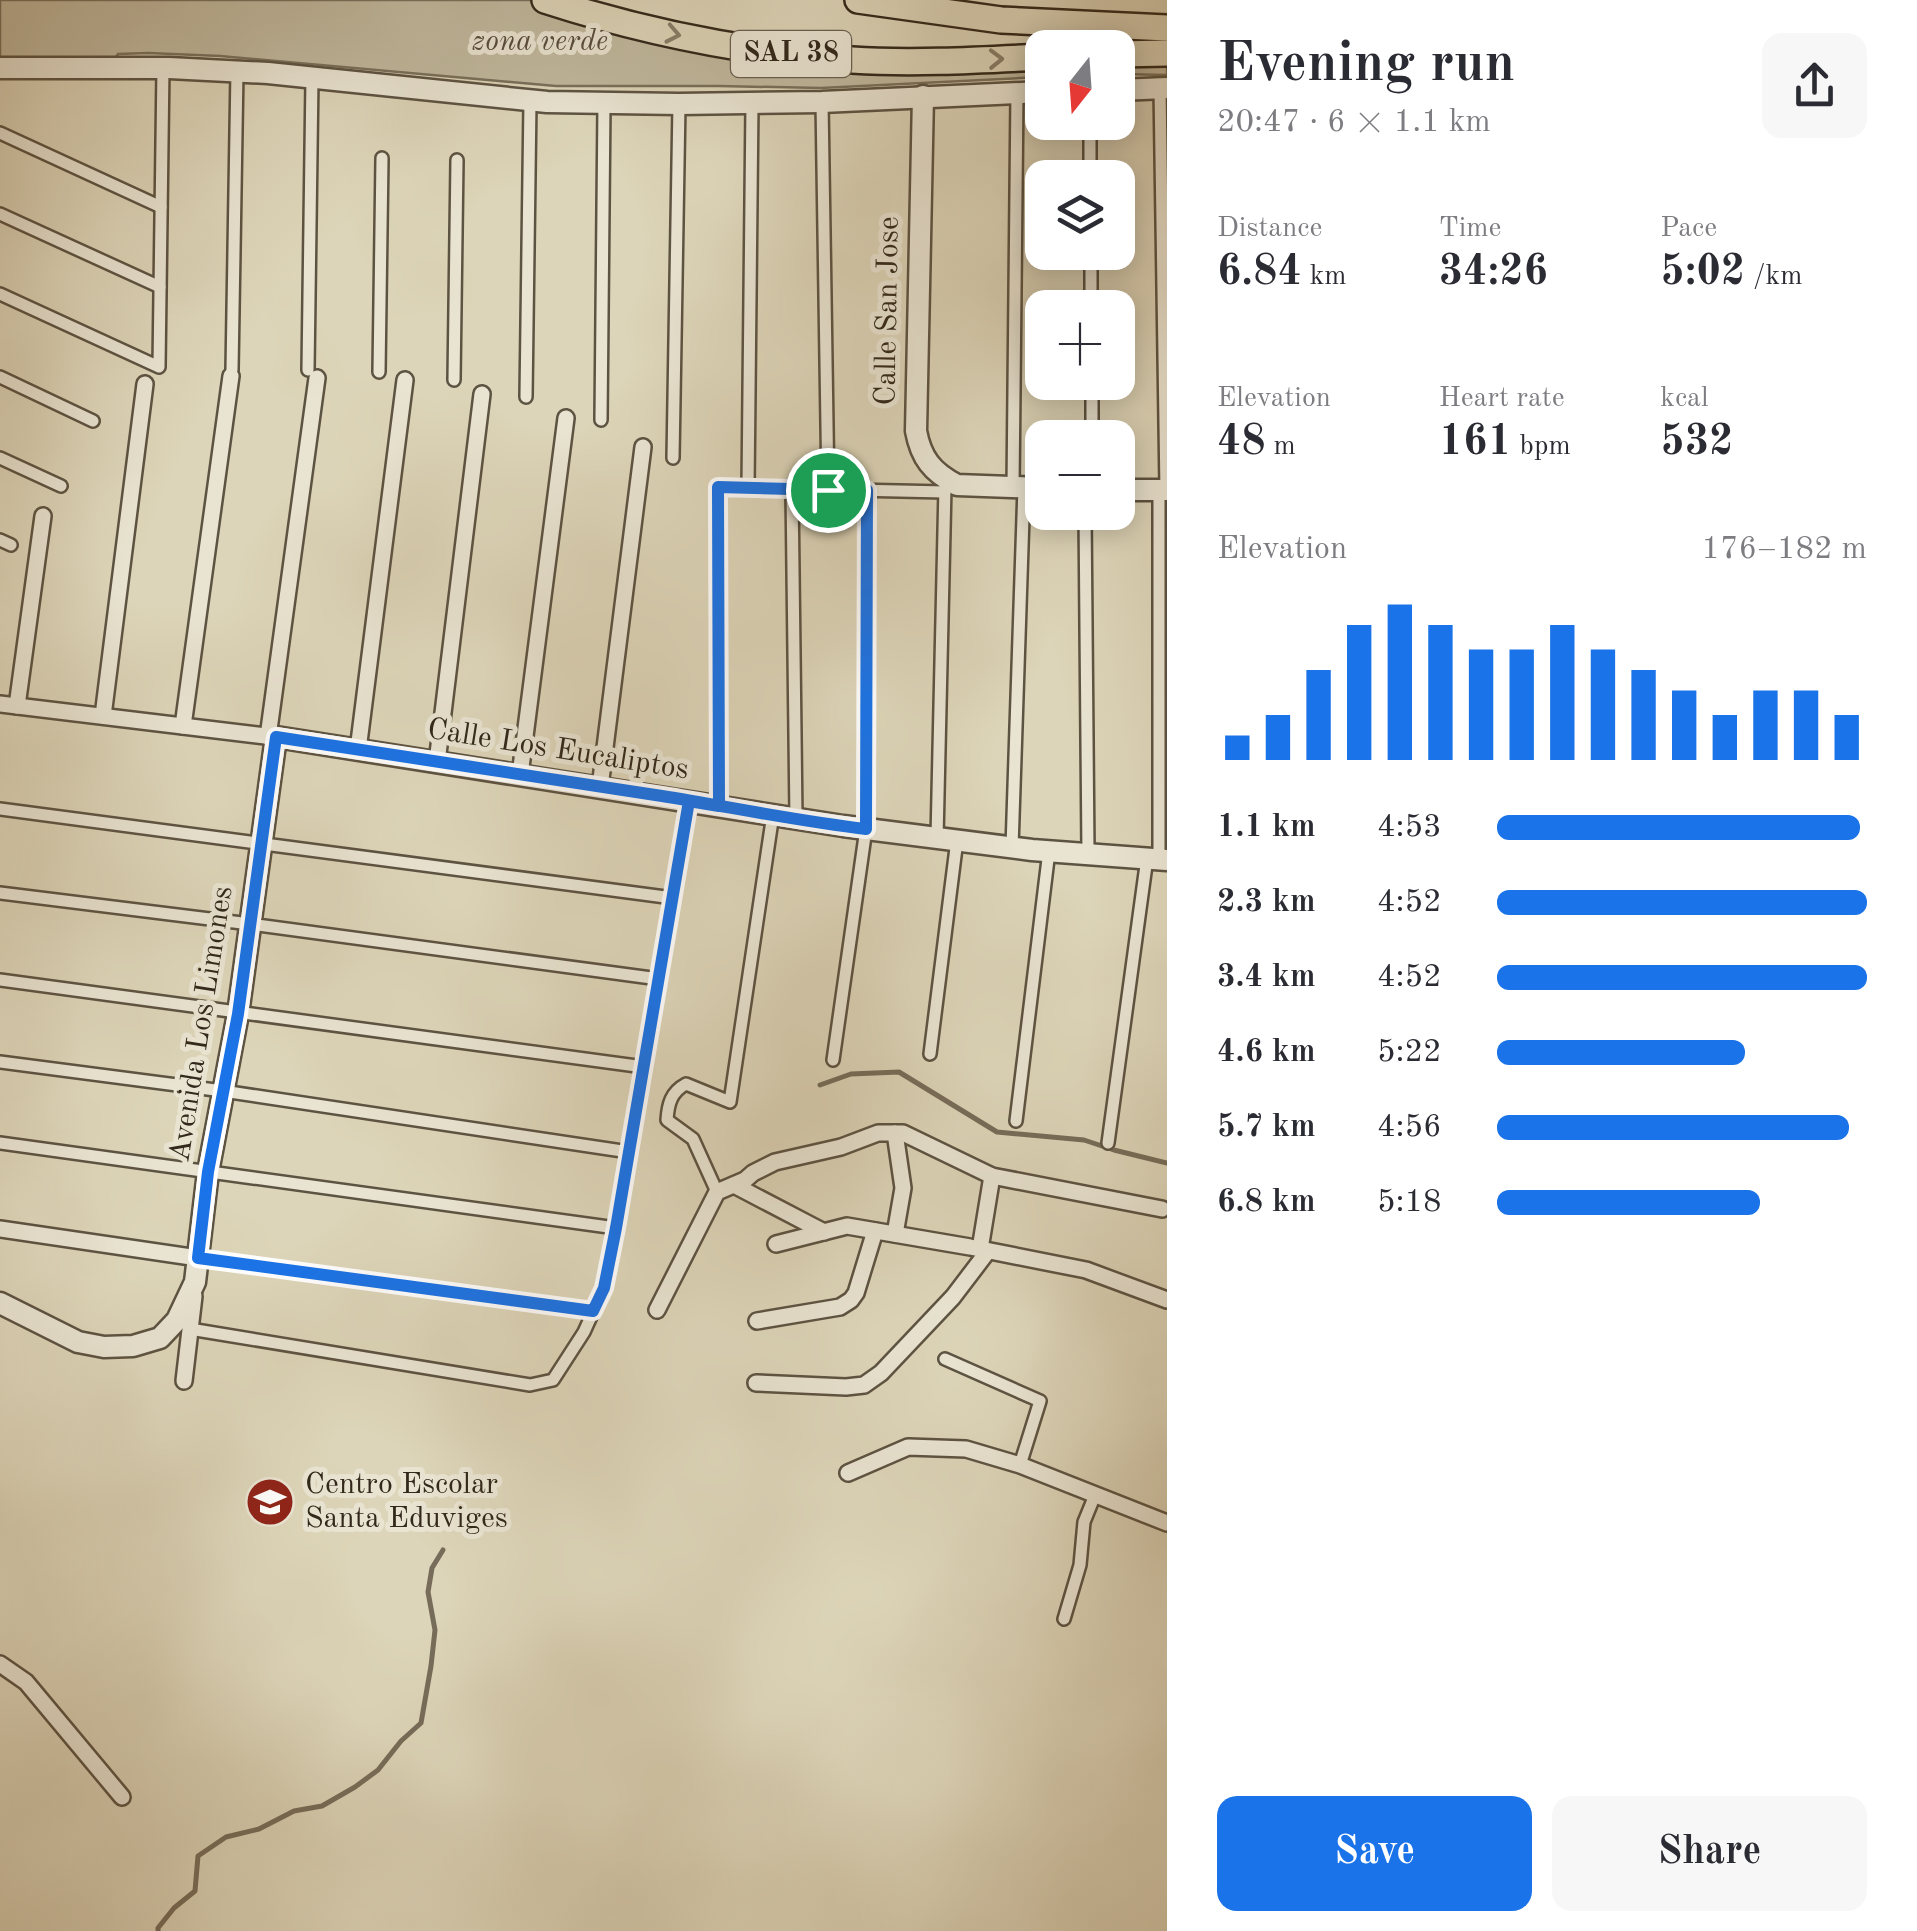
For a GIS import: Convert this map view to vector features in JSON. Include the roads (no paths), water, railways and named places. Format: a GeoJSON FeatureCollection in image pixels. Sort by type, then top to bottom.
{"type":"FeatureCollection","features":[{"type":"Feature","properties":{"kind":"highway","name":"SAL 38"},"geometry":{"type":"LineString","coordinates":[[546,0],[656,31],[796,55],[858,60],[1025,57]]}},
{"type":"Feature","properties":{"kind":"highway","name":"SAL 38"},"geometry":{"type":"LineString","coordinates":[[858,0],[1001,20],[1167,28]]}},
{"type":"Feature","properties":{"kind":"highway"},"geometry":{"type":"LineString","coordinates":[[1135,53],[1167,52]]}},
{"type":"Feature","properties":{"kind":"street"},"geometry":{"type":"LineString","coordinates":[[0,68],[237,71],[530,101],[604,103],[822,102],[1025,93]]}},
{"type":"Feature","properties":{"kind":"street"},"geometry":{"type":"LineString","coordinates":[[0,294],[159,367],[163,68]]}},
{"type":"Feature","properties":{"kind":"street"},"geometry":{"type":"LineString","coordinates":[[183,726],[232,373],[237,71]]}},
{"type":"Feature","properties":{"kind":"street"},"geometry":{"type":"LineString","coordinates":[[272,737],[312,374],[312,78]]}},
{"type":"Feature","properties":{"kind":"street"},"geometry":{"type":"LineString","coordinates":[[1108,1143],[1158,859],[1164,490],[1163,88],[1135,89]]}},
{"type":"Feature","properties":{"kind":"street"},"geometry":{"type":"LineString","coordinates":[[1018,93],[1025,420]]}},
{"type":"Feature","properties":{"kind":"street","name":"Calle San Jose"},"geometry":{"type":"LineString","coordinates":[[923,96],[916,431],[920,452],[945,485]]}},
{"type":"Feature","properties":{"kind":"street"},"geometry":{"type":"LineString","coordinates":[[526,397],[530,101]]}},
{"type":"Feature","properties":{"kind":"street"},"geometry":{"type":"LineString","coordinates":[[822,102],[828,490]]}},
{"type":"Feature","properties":{"kind":"street"},"geometry":{"type":"LineString","coordinates":[[601,420],[604,103]]}},
{"type":"Feature","properties":{"kind":"street"},"geometry":{"type":"LineString","coordinates":[[748,488],[752,103]]}},
{"type":"Feature","properties":{"kind":"street"},"geometry":{"type":"LineString","coordinates":[[673,458],[679,104]]}},
{"type":"Feature","properties":{"kind":"street"},"geometry":{"type":"LineString","coordinates":[[0,133],[161,207]]}},
{"type":"Feature","properties":{"kind":"street"},"geometry":{"type":"LineString","coordinates":[[379,372],[382,158]]}},
{"type":"Feature","properties":{"kind":"street"},"geometry":{"type":"LineString","coordinates":[[454,380],[458,160]]}},
{"type":"Feature","properties":{"kind":"street"},"geometry":{"type":"LineString","coordinates":[[0,214],[160,287]]}},
{"type":"Feature","properties":{"kind":"street"},"geometry":{"type":"LineString","coordinates":[[0,377],[93,421]]}},
{"type":"Feature","properties":{"kind":"street"},"geometry":{"type":"LineString","coordinates":[[358,750],[405,380]]}},
{"type":"Feature","properties":{"kind":"street"},"geometry":{"type":"LineString","coordinates":[[103,716],[146,384]]}},
{"type":"Feature","properties":{"kind":"street"},"geometry":{"type":"LineString","coordinates":[[437,762],[482,394]]}},
{"type":"Feature","properties":{"kind":"street"},"geometry":{"type":"LineString","coordinates":[[520,774],[566,418]]}},
{"type":"Feature","properties":{"kind":"street"},"geometry":{"type":"LineString","coordinates":[[600,787],[643,447]]}},
{"type":"Feature","properties":{"kind":"street"},"geometry":{"type":"LineString","coordinates":[[0,458],[61,486]]}},
{"type":"Feature","properties":{"kind":"street"},"geometry":{"type":"LineString","coordinates":[[930,1054],[947,839],[945,485]]}},
{"type":"Feature","properties":{"kind":"street"},"geometry":{"type":"LineString","coordinates":[[719,806],[718,487],[1025,488]]}},
{"type":"Feature","properties":{"kind":"street"},"geometry":{"type":"LineString","coordinates":[[792,489],[796,818]]}},
{"type":"Feature","properties":{"kind":"street"},"geometry":{"type":"LineString","coordinates":[[833,1060],[866,829],[867,490]]}},
{"type":"Feature","properties":{"kind":"street"},"geometry":{"type":"LineString","coordinates":[[1135,490],[1164,490]]}},
{"type":"Feature","properties":{"kind":"street"},"geometry":{"type":"LineString","coordinates":[[8,705],[43,516]]}},
{"type":"Feature","properties":{"kind":"street"},"geometry":{"type":"LineString","coordinates":[[1012,848],[1025,530]]}},
{"type":"Feature","properties":{"kind":"street"},"geometry":{"type":"LineString","coordinates":[[1084,530],[1088,853]]}},
{"type":"Feature","properties":{"kind":"street","name":"Calle Los Eucaliptos"},"geometry":{"type":"LineString","coordinates":[[8,705],[272,737],[866,829],[1012,848],[1158,859]]}},
{"type":"Feature","properties":{"kind":"street","name":"Avenida Los Limones"},"geometry":{"type":"LineString","coordinates":[[184,1381],[208,1172],[238,1014],[272,737]]}},
{"type":"Feature","properties":{"kind":"street"},"geometry":{"type":"LineString","coordinates":[[190,1329],[530,1385],[553,1380],[584,1332],[604,1288],[689,801]]}},
{"type":"Feature","properties":{"kind":"street"},"geometry":{"type":"LineString","coordinates":[[0,809],[672,898]]}},
{"type":"Feature","properties":{"kind":"street"},"geometry":{"type":"LineString","coordinates":[[717,1192],[694,1140],[667,1120],[668,1104],[677,1089],[686,1084],[730,1102],[773,814]]}},
{"type":"Feature","properties":{"kind":"street"},"geometry":{"type":"LineString","coordinates":[[1016,1121],[1049,851]]}},
{"type":"Feature","properties":{"kind":"street"},"geometry":{"type":"LineString","coordinates":[[0,894],[659,979]]}},
{"type":"Feature","properties":{"kind":"street"},"geometry":{"type":"LineString","coordinates":[[0,980],[644,1066]]}},
{"type":"Feature","properties":{"kind":"street"},"geometry":{"type":"LineString","coordinates":[[0,1062],[629,1152]]}},
{"type":"Feature","properties":{"kind":"street"},"geometry":{"type":"LineString","coordinates":[[658,1310],[717,1192],[775,1162],[878,1134],[902,1133],[992,1176],[1162,1209]]}},
{"type":"Feature","properties":{"kind":"street"},"geometry":{"type":"LineString","coordinates":[[895,1134],[903,1188],[895,1234]]}},
{"type":"Feature","properties":{"kind":"street"},"geometry":{"type":"LineString","coordinates":[[0,1143],[616,1228]]}},
{"type":"Feature","properties":{"kind":"street"},"geometry":{"type":"LineString","coordinates":[[756,1384],[846,1387],[864,1385],[881,1374],[943,1308],[984,1250],[992,1176]]}},
{"type":"Feature","properties":{"kind":"street"},"geometry":{"type":"LineString","coordinates":[[734,1185],[824,1232]]}},
{"type":"Feature","properties":{"kind":"street"},"geometry":{"type":"LineString","coordinates":[[776,1244],[847,1226],[1086,1270],[1167,1300]]}},
{"type":"Feature","properties":{"kind":"street"},"geometry":{"type":"LineString","coordinates":[[0,1229],[593,1311]]}},
{"type":"Feature","properties":{"kind":"street"},"geometry":{"type":"LineString","coordinates":[[757,1321],[840,1307],[851,1300],[874,1230]]}},
{"type":"Feature","properties":{"kind":"street"},"geometry":{"type":"LineString","coordinates":[[0,1303],[78,1342],[104,1348],[132,1346],[160,1338],[177,1320],[196,1282]]}},
{"type":"Feature","properties":{"kind":"street"},"geometry":{"type":"LineString","coordinates":[[945,1359],[1040,1401],[1020,1465]]}},
{"type":"Feature","properties":{"kind":"street"},"geometry":{"type":"LineString","coordinates":[[848,1474],[908,1447],[966,1450],[1020,1465],[1167,1523]]}},
{"type":"Feature","properties":{"kind":"street"},"geometry":{"type":"LineString","coordinates":[[1064,1619],[1080,1565],[1084,1522],[1094,1495]]}},
{"type":"Feature","properties":{"kind":"street"},"geometry":{"type":"LineString","coordinates":[[0,1664],[26,1682],[122,1797]]}},
{"type":"Feature","properties":{"kind":"waterway"},"geometry":{"type":"LineString","coordinates":[[820,1085],[851,1074],[899,1072],[997,1132],[1084,1140],[1167,1163]]}},
{"type":"Feature","properties":{"kind":"waterway"},"geometry":{"type":"LineString","coordinates":[[158,1931],[174,1908],[195,1891],[198,1856],[226,1837],[259,1829],[294,1811],[322,1806],[355,1787],[378,1770],[421,1723],[435,1630],[428,1592],[432,1568],[443,1550]]}},
{"type":"Feature","properties":{"kind":"place","name":"Centro Escolar Santa Eduviges"},"geometry":{"type":"Point","coordinates":[270,1502]}},
{"type":"Feature","properties":{"kind":"park label","name":"zona verde"},"geometry":{"type":"Point","coordinates":[540,42]}}]}
